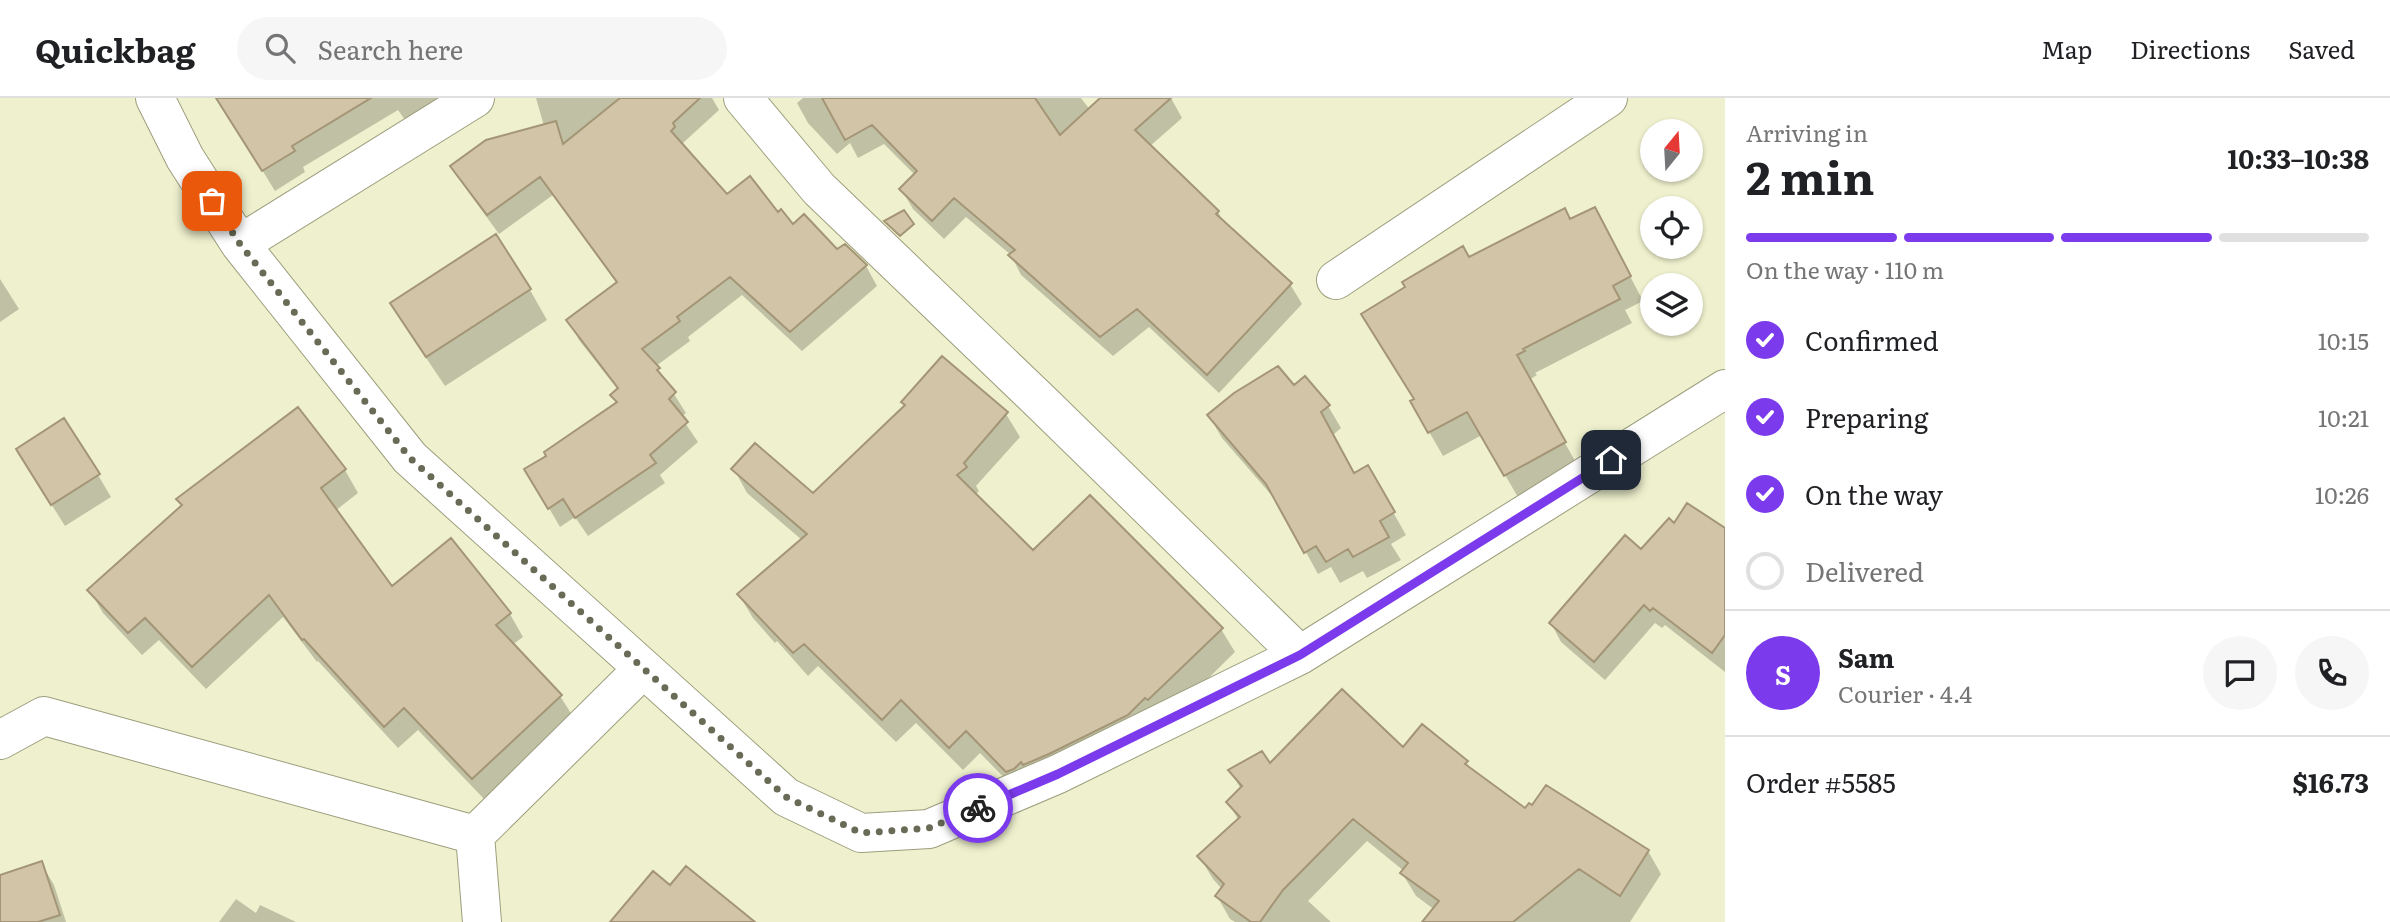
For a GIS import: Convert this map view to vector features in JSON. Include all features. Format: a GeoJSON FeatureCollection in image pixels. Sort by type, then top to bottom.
{"type":"FeatureCollection","features":[{"type":"Feature","properties":{"kind":"street"},"geometry":{"type":"LineString","coordinates":[[155,98],[185,158],[240,244],[410,458],[642,670],[786,797],[861,833],[929,828],[1058,774],[1300,655],[1725,389]]}},
{"type":"Feature","properties":{"kind":"street"},"geometry":{"type":"LineString","coordinates":[[240,244],[475,98]]}},
{"type":"Feature","properties":{"kind":"street"},"geometry":{"type":"LineString","coordinates":[[743,98],[819,189],[1300,655]]}},
{"type":"Feature","properties":{"kind":"street"},"geometry":{"type":"LineString","coordinates":[[1336,280],[1608,98]]}},
{"type":"Feature","properties":{"kind":"street"},"geometry":{"type":"LineString","coordinates":[[482,922],[475,835],[642,670]]}},
{"type":"Feature","properties":{"kind":"street"},"geometry":{"type":"LineString","coordinates":[[0,740],[44,716],[475,835]]}},
{"type":"Feature","properties":{"kind":"building"},"geometry":{"type":"Polygon","coordinates":[[[216,98],[371,98],[292,146],[295,151],[262,171],[216,98]]]}},
{"type":"Feature","properties":{"kind":"building"},"geometry":{"type":"Polygon","coordinates":[[[620,98],[700,98],[673,123],[675,127],[671,131],[727,194],[750,176],[778,212],[781,209],[793,224],[804,214],[837,249],[845,244],[867,265],[790,332],[730,277],[677,317],[680,321],[642,349],[660,368],[657,370],[676,392],[669,399],[688,422],[650,455],[656,463],[575,518],[563,499],[548,509],[524,469],[546,456],[544,452],[617,402],[610,395],[618,388],[566,320],[617,282],[540,177],[487,215],[450,166],[486,140],[556,121],[563,144],[620,98]]]}},
{"type":"Feature","properties":{"kind":"building"},"geometry":{"type":"Polygon","coordinates":[[[822,98],[1035,98],[1060,135],[1100,98],[1171,98],[1135,130],[1219,211],[1216,214],[1292,283],[1207,375],[1137,309],[1100,337],[1008,255],[1015,250],[954,198],[932,221],[899,189],[917,171],[872,125],[845,140],[822,98]]]}},
{"type":"Feature","properties":{"kind":"building"},"geometry":{"type":"Polygon","coordinates":[[[1595,207],[1631,276],[1613,286],[1620,299],[1523,349],[1525,351],[1517,355],[1566,442],[1504,476],[1467,412],[1428,433],[1410,401],[1414,399],[1361,314],[1405,287],[1402,282],[1463,246],[1469,257],[1565,208],[1570,219],[1595,207]]]}},
{"type":"Feature","properties":{"kind":"building"},"geometry":{"type":"Polygon","coordinates":[[[904,210],[914,224],[900,236],[884,221],[904,210]]]}},
{"type":"Feature","properties":{"kind":"building"},"geometry":{"type":"Polygon","coordinates":[[[496,234],[531,289],[426,357],[390,303],[496,234]]]}},
{"type":"Feature","properties":{"kind":"building"},"geometry":{"type":"Polygon","coordinates":[[[942,356],[1008,412],[964,463],[967,467],[957,475],[1033,550],[1090,495],[1223,628],[1148,700],[1145,698],[1128,715],[1049,754],[1023,765],[1021,762],[1006,772],[966,731],[949,748],[901,700],[882,720],[804,644],[793,653],[737,594],[807,534],[731,469],[755,443],[813,493],[905,405],[901,402],[942,356]]]}},
{"type":"Feature","properties":{"kind":"building"},"geometry":{"type":"Polygon","coordinates":[[[1278,366],[1294,385],[1305,376],[1330,405],[1321,412],[1354,473],[1368,465],[1395,512],[1380,521],[1389,537],[1353,557],[1348,549],[1326,562],[1316,546],[1304,553],[1266,484],[1207,415],[1234,393],[1278,366]]]}},
{"type":"Feature","properties":{"kind":"building"},"geometry":{"type":"Polygon","coordinates":[[[298,407],[346,469],[321,488],[392,586],[451,538],[511,613],[496,625],[562,695],[472,779],[404,708],[384,727],[304,639],[302,640],[269,595],[192,667],[145,618],[128,633],[87,590],[182,505],[176,499],[298,407]]]}},
{"type":"Feature","properties":{"kind":"building"},"geometry":{"type":"Polygon","coordinates":[[[64,418],[100,474],[51,505],[16,449],[64,418]]]}},
{"type":"Feature","properties":{"kind":"building"},"geometry":{"type":"Polygon","coordinates":[[[1687,503],[1725,528],[1725,635],[1712,653],[1653,608],[1650,611],[1644,605],[1594,662],[1549,623],[1625,535],[1641,549],[1669,518],[1674,523],[1687,503]]]}},
{"type":"Feature","properties":{"kind":"building"},"geometry":{"type":"Polygon","coordinates":[[[1342,689],[1403,747],[1422,724],[1468,761],[1465,764],[1525,808],[1529,803],[1532,805],[1546,785],[1649,850],[1620,896],[1579,869],[1513,922],[1422,922],[1439,901],[1400,873],[1408,863],[1353,819],[1283,890],[1260,922],[1251,922],[1215,896],[1224,884],[1197,856],[1240,817],[1226,802],[1242,786],[1228,770],[1262,751],[1270,763],[1342,689]]]}},
{"type":"Feature","properties":{"kind":"building"},"geometry":{"type":"Polygon","coordinates":[[[42,861],[60,915],[38,922],[0,922],[0,875],[42,861]]]}},
{"type":"Feature","properties":{"kind":"building"},"geometry":{"type":"Polygon","coordinates":[[[686,866],[755,922],[610,922],[653,871],[670,885],[686,866]]]}},
{"type":"Feature","properties":{"kind":"way so far"},"geometry":{"type":"LineString","coordinates":[[212,201],[240,244],[410,458],[642,670],[786,797],[861,833],[929,828],[978,808]]}},
{"type":"Feature","properties":{"kind":"route"},"geometry":{"type":"LineString","coordinates":[[978,808],[1058,774],[1300,655],[1611,460]]}}]}
